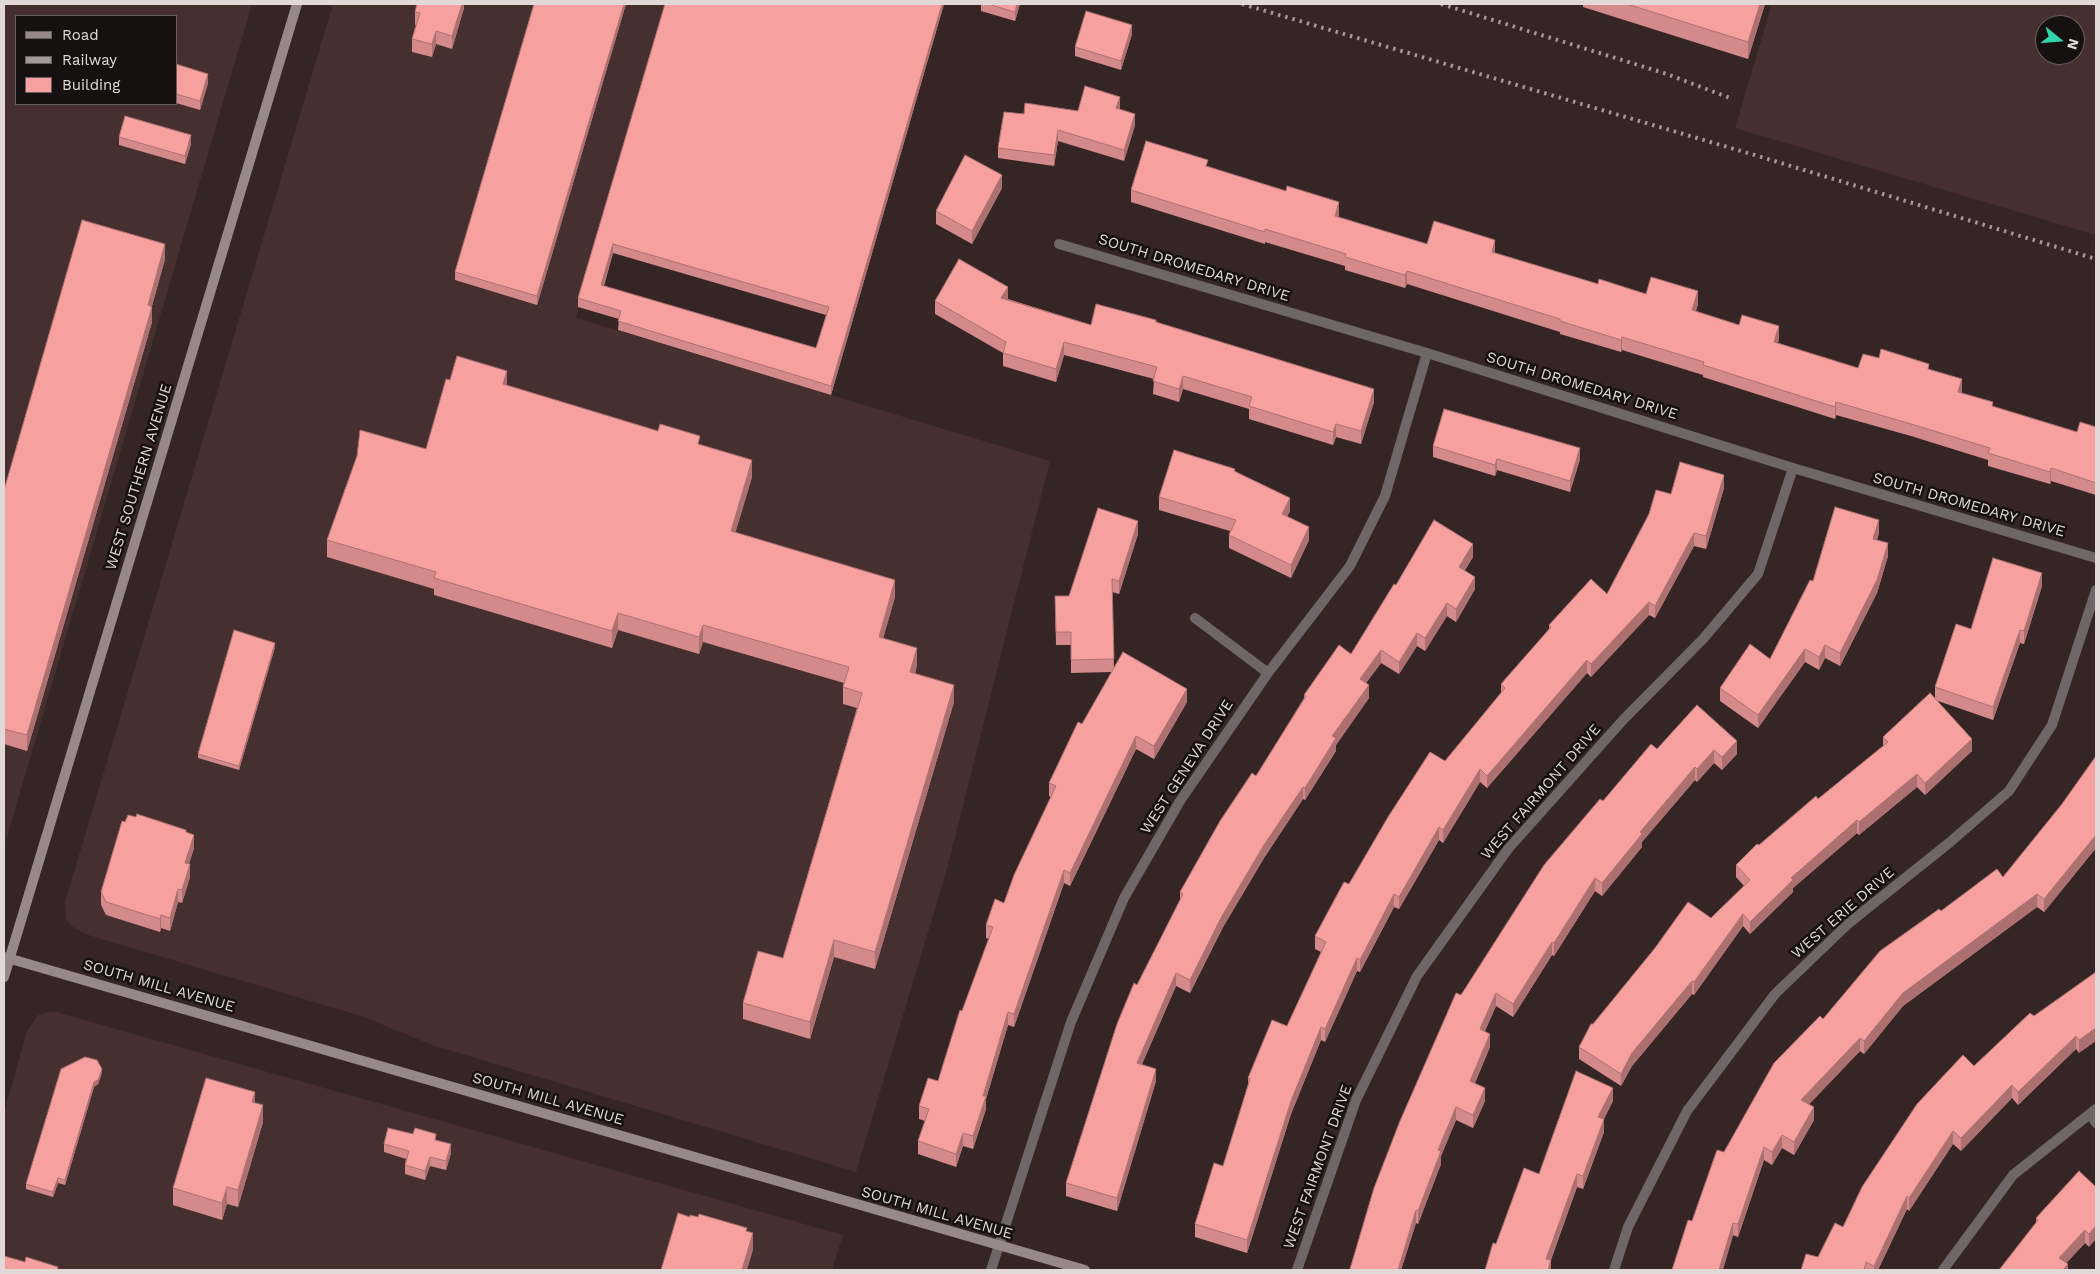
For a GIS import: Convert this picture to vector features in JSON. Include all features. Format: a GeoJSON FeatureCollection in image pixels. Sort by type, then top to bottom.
{"type":"FeatureCollection","features":[{"type":"Feature","properties":{"kind":"main road","name":"WEST SOUTHERN AVENUE"},"geometry":{"type":"LineString","coordinates":[[4,977],[6,958],[298,4]]}},
{"type":"Feature","properties":{"kind":"main road","name":"SOUTH MILL AVENUE"},"geometry":{"type":"LineString","coordinates":[[6,958],[1085,1270]]}},
{"type":"Feature","properties":{"kind":"street","name":"SOUTH DROMEDARY DRIVE"},"geometry":{"type":"LineString","coordinates":[[1059,244],[1427,353],[1793,468],[2096,558]]}},
{"type":"Feature","properties":{"kind":"street","name":"WEST GENEVA DRIVE"},"geometry":{"type":"LineString","coordinates":[[991,1270],[1072,1022],[1124,898],[1180,801],[1268,673],[1350,566],[1385,496],[1427,353]]}},
{"type":"Feature","properties":{"kind":"street","name":"WEST FAIRMONT DRIVE"},"geometry":{"type":"LineString","coordinates":[[1297,1270],[1356,1100],[1417,976],[1508,849],[1623,720],[1703,639],[1758,574],[1793,468]]}},
{"type":"Feature","properties":{"kind":"street","name":"WEST ERIE DRIVE"},"geometry":{"type":"LineString","coordinates":[[1614,1270],[1628,1227],[1687,1111],[1775,994],[1849,924],[1949,843],[2009,791],[2052,725],[2096,590]]}},
{"type":"Feature","properties":{"kind":"street"},"geometry":{"type":"LineString","coordinates":[[1195,618],[1268,673]]}},
{"type":"Feature","properties":{"kind":"street"},"geometry":{"type":"LineString","coordinates":[[1943,1270],[2013,1175],[2094,1115]]}},
{"type":"Feature","properties":{"kind":"shaded area"},"geometry":{"type":"Polygon","coordinates":[[[4,4],[252,4],[4,847],[4,4]]]}},
{"type":"Feature","properties":{"kind":"shaded area"},"geometry":{"type":"Polygon","coordinates":[[[333,4],[668,4],[576,318],[1050,461],[947,869],[856,1172],[432,1045],[361,1016],[88,935],[71,926],[66,918],[65,902],[333,4]]]}},
{"type":"Feature","properties":{"kind":"shaded area"},"geometry":{"type":"Polygon","coordinates":[[[1772,4],[2096,4],[2096,235],[1735,128],[1772,4]]]}},
{"type":"Feature","properties":{"kind":"shaded area"},"geometry":{"type":"Polygon","coordinates":[[[53,1011],[843,1235],[832,1270],[4,1270],[4,1113],[27,1031],[38,1015],[53,1011]]]}},
{"type":"Feature","properties":{"kind":"building"},"geometry":{"type":"Polygon","coordinates":[[[417,4],[462,4],[452,36],[436,31],[432,44],[412,39],[420,13],[415,12],[417,4]]]}},
{"type":"Feature","properties":{"kind":"building"},"geometry":{"type":"Polygon","coordinates":[[[534,4],[624,4],[537,296],[455,272],[534,4]]]}},
{"type":"Feature","properties":{"kind":"building"},"geometry":{"type":"Polygon","coordinates":[[[665,4],[942,4],[831,386],[618,321],[621,311],[578,298],[665,4]],[[613,244],[601,285],[816,348],[829,307],[613,244]]]}},
{"type":"Feature","properties":{"kind":"building"},"geometry":{"type":"Polygon","coordinates":[[[988,4],[1017,4],[1015,12],[988,4]]]}},
{"type":"Feature","properties":{"kind":"building"},"geometry":{"type":"Polygon","coordinates":[[[1627,4],[1760,4],[1748,42],[1627,4]]]}},
{"type":"Feature","properties":{"kind":"building"},"geometry":{"type":"Polygon","coordinates":[[[1086,11],[1132,25],[1121,61],[1075,47],[1086,11]]]}},
{"type":"Feature","properties":{"kind":"building"},"geometry":{"type":"Polygon","coordinates":[[[178,65],[208,74],[200,101],[178,95],[178,65]]]}},
{"type":"Feature","properties":{"kind":"building"},"geometry":{"type":"Polygon","coordinates":[[[1085,86],[1120,97],[1116,108],[1135,114],[1124,150],[1058,130],[1054,155],[998,148],[1004,112],[1024,114],[1025,103],[1078,111],[1085,86]]]}},
{"type":"Feature","properties":{"kind":"building"},"geometry":{"type":"Polygon","coordinates":[[[125,116],[191,135],[185,156],[119,137],[125,116]]]}},
{"type":"Feature","properties":{"kind":"building"},"geometry":{"type":"Polygon","coordinates":[[[1146,141],[1208,160],[1206,166],[1286,191],[1287,186],[1339,202],[1335,216],[1427,244],[1434,221],[1495,240],[1492,252],[1598,284],[1599,279],[1646,294],[1651,277],[1698,291],[1692,310],[1739,325],[1742,315],[1779,326],[1774,342],[1858,368],[1863,354],[1879,358],[1881,349],[1929,364],[1928,369],[1962,379],[1958,392],[1993,402],[1992,406],[2077,432],[2080,422],[2096,427],[2096,483],[2051,468],[2050,472],[1988,453],[1990,448],[1836,402],[1835,407],[1703,365],[1704,362],[1622,337],[1621,340],[1407,271],[1405,275],[1345,257],[1346,254],[1265,229],[1265,232],[1131,190],[1146,141]]]}},
{"type":"Feature","properties":{"kind":"building"},"geometry":{"type":"Polygon","coordinates":[[[965,155],[1002,175],[972,231],[936,211],[965,155]]]}},
{"type":"Feature","properties":{"kind":"building"},"geometry":{"type":"Polygon","coordinates":[[[82,220],[165,244],[148,305],[152,307],[27,735],[4,729],[4,490],[82,220]]]}},
{"type":"Feature","properties":{"kind":"building"},"geometry":{"type":"Polygon","coordinates":[[[959,259],[1008,287],[1001,298],[1091,325],[1096,304],[1156,320],[1156,322],[1374,389],[1361,431],[1336,424],[1333,432],[1249,406],[1252,397],[1183,376],[1179,389],[1153,381],[1157,367],[1064,342],[1056,369],[1003,353],[1006,342],[935,301],[959,259]]]}},
{"type":"Feature","properties":{"kind":"building"},"geometry":{"type":"Polygon","coordinates":[[[457,356],[507,371],[503,384],[658,431],[660,424],[700,436],[698,444],[752,460],[731,531],[895,580],[879,637],[917,648],[910,672],[954,685],[875,952],[834,940],[810,1022],[743,1003],[758,951],[783,958],[862,693],[843,687],[849,667],[703,625],[699,637],[618,613],[612,631],[434,578],[436,572],[327,540],[357,456],[360,430],[426,449],[446,379],[450,380],[457,356]]]}},
{"type":"Feature","properties":{"kind":"building"},"geometry":{"type":"Polygon","coordinates":[[[1444,409],[1580,448],[1570,481],[1497,459],[1495,465],[1433,446],[1444,409]]]}},
{"type":"Feature","properties":{"kind":"building"},"geometry":{"type":"Polygon","coordinates":[[[1174,450],[1235,469],[1234,471],[1290,498],[1282,514],[1309,527],[1291,565],[1229,535],[1236,520],[1159,497],[1174,450]]]}},
{"type":"Feature","properties":{"kind":"building"},"geometry":{"type":"Polygon","coordinates":[[[1680,462],[1724,475],[1706,536],[1694,533],[1655,606],[1649,602],[1591,664],[1587,660],[1487,776],[1480,769],[1443,830],[1439,827],[1399,897],[1394,894],[1360,960],[1357,958],[1325,1029],[1321,1027],[1291,1101],[1247,1240],[1195,1224],[1214,1163],[1223,1166],[1250,1079],[1248,1078],[1272,1020],[1287,1026],[1326,942],[1315,936],[1344,882],[1349,884],[1388,817],[1430,752],[1445,761],[1505,688],[1501,684],[1551,627],[1549,625],[1591,579],[1607,594],[1649,514],[1656,490],[1671,494],[1680,462]]]}},
{"type":"Feature","properties":{"kind":"building"},"geometry":{"type":"Polygon","coordinates":[[[1835,507],[1879,520],[1873,539],[1888,543],[1877,580],[1840,653],[1825,645],[1819,657],[1805,649],[1758,715],[1720,688],[1750,644],[1770,659],[1810,580],[1813,581],[1835,507]]]}},
{"type":"Feature","properties":{"kind":"building"},"geometry":{"type":"Polygon","coordinates":[[[1098,508],[1138,521],[1119,581],[1112,579],[1114,659],[1071,660],[1071,632],[1056,632],[1055,596],[1069,596],[1098,508]]]}},
{"type":"Feature","properties":{"kind":"building"},"geometry":{"type":"Polygon","coordinates":[[[1434,520],[1473,544],[1459,567],[1475,577],[1456,609],[1447,603],[1425,638],[1417,633],[1399,662],[1381,650],[1360,679],[1369,685],[1332,736],[1336,738],[1305,788],[1303,787],[1264,845],[1222,916],[1190,980],[1176,973],[1137,1063],[1156,1069],[1117,1198],[1066,1183],[1117,1024],[1134,983],[1137,985],[1183,894],[1180,892],[1220,821],[1252,773],[1256,776],[1306,696],[1304,695],[1339,645],[1351,654],[1394,584],[1396,585],[1434,520]]]}},
{"type":"Feature","properties":{"kind":"building"},"geometry":{"type":"Polygon","coordinates":[[[1993,558],[2042,573],[2024,631],[2020,630],[1993,707],[1935,687],[1956,624],[1971,629],[1993,558]]]}},
{"type":"Feature","properties":{"kind":"building"},"geometry":{"type":"Polygon","coordinates":[[[234,630],[275,643],[239,766],[198,754],[234,630]]]}},
{"type":"Feature","properties":{"kind":"building"},"geometry":{"type":"Polygon","coordinates":[[[1123,652],[1187,689],[1154,746],[1136,736],[1070,873],[1064,870],[1014,1014],[1008,1012],[983,1096],[986,1096],[973,1136],[963,1133],[956,1154],[918,1141],[929,1109],[919,1106],[928,1078],[938,1081],[960,1010],[962,1011],[993,927],[986,925],[995,899],[1004,903],[1014,875],[1056,786],[1049,783],[1078,722],[1082,724],[1123,652]]]}},
{"type":"Feature","properties":{"kind":"building"},"geometry":{"type":"Polygon","coordinates":[[[1930,693],[1972,739],[1925,783],[1917,774],[1859,822],[1857,820],[1791,878],[1793,880],[1750,922],[1743,914],[1694,982],[1692,981],[1632,1053],[1621,1074],[1579,1047],[1591,1024],[1593,1024],[1655,948],[1688,902],[1711,918],[1750,880],[1736,865],[1757,844],[1759,845],[1816,796],[1818,799],[1888,742],[1883,737],[1930,693]]]}},
{"type":"Feature","properties":{"kind":"building"},"geometry":{"type":"Polygon","coordinates":[[[1697,705],[1737,741],[1722,757],[1714,750],[1697,769],[1695,767],[1640,832],[1642,834],[1602,883],[1595,878],[1513,1004],[1496,993],[1480,1029],[1490,1034],[1470,1081],[1485,1088],[1473,1115],[1456,1107],[1438,1150],[1441,1151],[1418,1211],[1416,1210],[1398,1270],[1350,1269],[1374,1188],[1400,1121],[1456,993],[1461,995],[1544,865],[1600,799],[1603,801],[1651,744],[1657,749],[1697,705]]]}},
{"type":"Feature","properties":{"kind":"building"},"geometry":{"type":"Polygon","coordinates":[[[2096,756],[2096,835],[2044,899],[2037,894],[1903,993],[1864,1041],[1860,1038],[1801,1100],[1814,1107],[1794,1142],[1782,1135],[1772,1152],[1764,1147],[1738,1224],[1733,1223],[1719,1270],[1672,1270],[1688,1220],[1692,1221],[1717,1150],[1724,1152],[1774,1063],[1820,1016],[1823,1019],[1880,951],[1939,909],[1941,911],[1997,869],[2003,877],[2062,804],[2096,756]]]}},
{"type":"Feature","properties":{"kind":"building"},"geometry":{"type":"Polygon","coordinates":[[[137,814],[186,830],[186,832],[194,835],[185,863],[190,864],[182,890],[178,889],[170,918],[161,915],[160,919],[106,902],[101,892],[122,821],[125,822],[128,815],[136,817],[137,814]]]}},
{"type":"Feature","properties":{"kind":"building"},"geometry":{"type":"Polygon","coordinates":[[[2096,972],[2096,1028],[2079,1040],[2076,1036],[2018,1092],[2012,1085],[1961,1138],[1953,1131],[1909,1198],[1907,1196],[1874,1266],[1866,1262],[1864,1270],[1801,1270],[1806,1254],[1818,1257],[1835,1223],[1843,1227],[1862,1187],[1917,1104],[1963,1055],[1974,1066],[2030,1013],[2034,1016],[2096,972]]]}},
{"type":"Feature","properties":{"kind":"building"},"geometry":{"type":"Polygon","coordinates":[[[85,1057],[97,1060],[102,1069],[98,1080],[94,1082],[65,1180],[58,1178],[53,1192],[26,1184],[61,1069],[85,1057]]]}},
{"type":"Feature","properties":{"kind":"building"},"geometry":{"type":"Polygon","coordinates":[[[1576,1071],[1613,1088],[1598,1117],[1604,1119],[1583,1176],[1577,1174],[1546,1259],[1551,1260],[1548,1270],[1485,1270],[1493,1243],[1496,1244],[1524,1168],[1539,1174],[1576,1071]]]}},
{"type":"Feature","properties":{"kind":"building"},"geometry":{"type":"Polygon","coordinates":[[[206,1078],[255,1092],[252,1102],[263,1105],[238,1190],[227,1187],[222,1203],[173,1188],[206,1078]]]}},
{"type":"Feature","properties":{"kind":"building"},"geometry":{"type":"Polygon","coordinates":[[[388,1128],[413,1134],[415,1128],[436,1134],[435,1140],[451,1144],[446,1161],[430,1157],[425,1171],[405,1165],[409,1151],[384,1144],[388,1128]]]}},
{"type":"Feature","properties":{"kind":"building"},"geometry":{"type":"Polygon","coordinates":[[[2079,1171],[2096,1187],[2096,1226],[2089,1234],[2085,1230],[2059,1258],[2068,1264],[2063,1270],[1999,1270],[2038,1220],[2036,1218],[2079,1171]]]}},
{"type":"Feature","properties":{"kind":"building"},"geometry":{"type":"Polygon","coordinates":[[[678,1213],[690,1217],[690,1215],[698,1217],[699,1214],[747,1228],[746,1231],[753,1233],[742,1270],[661,1270],[678,1213]]]}},
{"type":"Feature","properties":{"kind":"building"},"geometry":{"type":"Polygon","coordinates":[[[4,1256],[25,1262],[26,1257],[58,1267],[57,1270],[4,1270],[4,1256]]]}},
{"type":"Feature","properties":{"kind":"railway"},"geometry":{"type":"LineString","coordinates":[[1242,4],[1758,156],[2096,259]]}},
{"type":"Feature","properties":{"kind":"railway"},"geometry":{"type":"LineString","coordinates":[[1441,4],[1664,73],[1730,98]]}}]}
